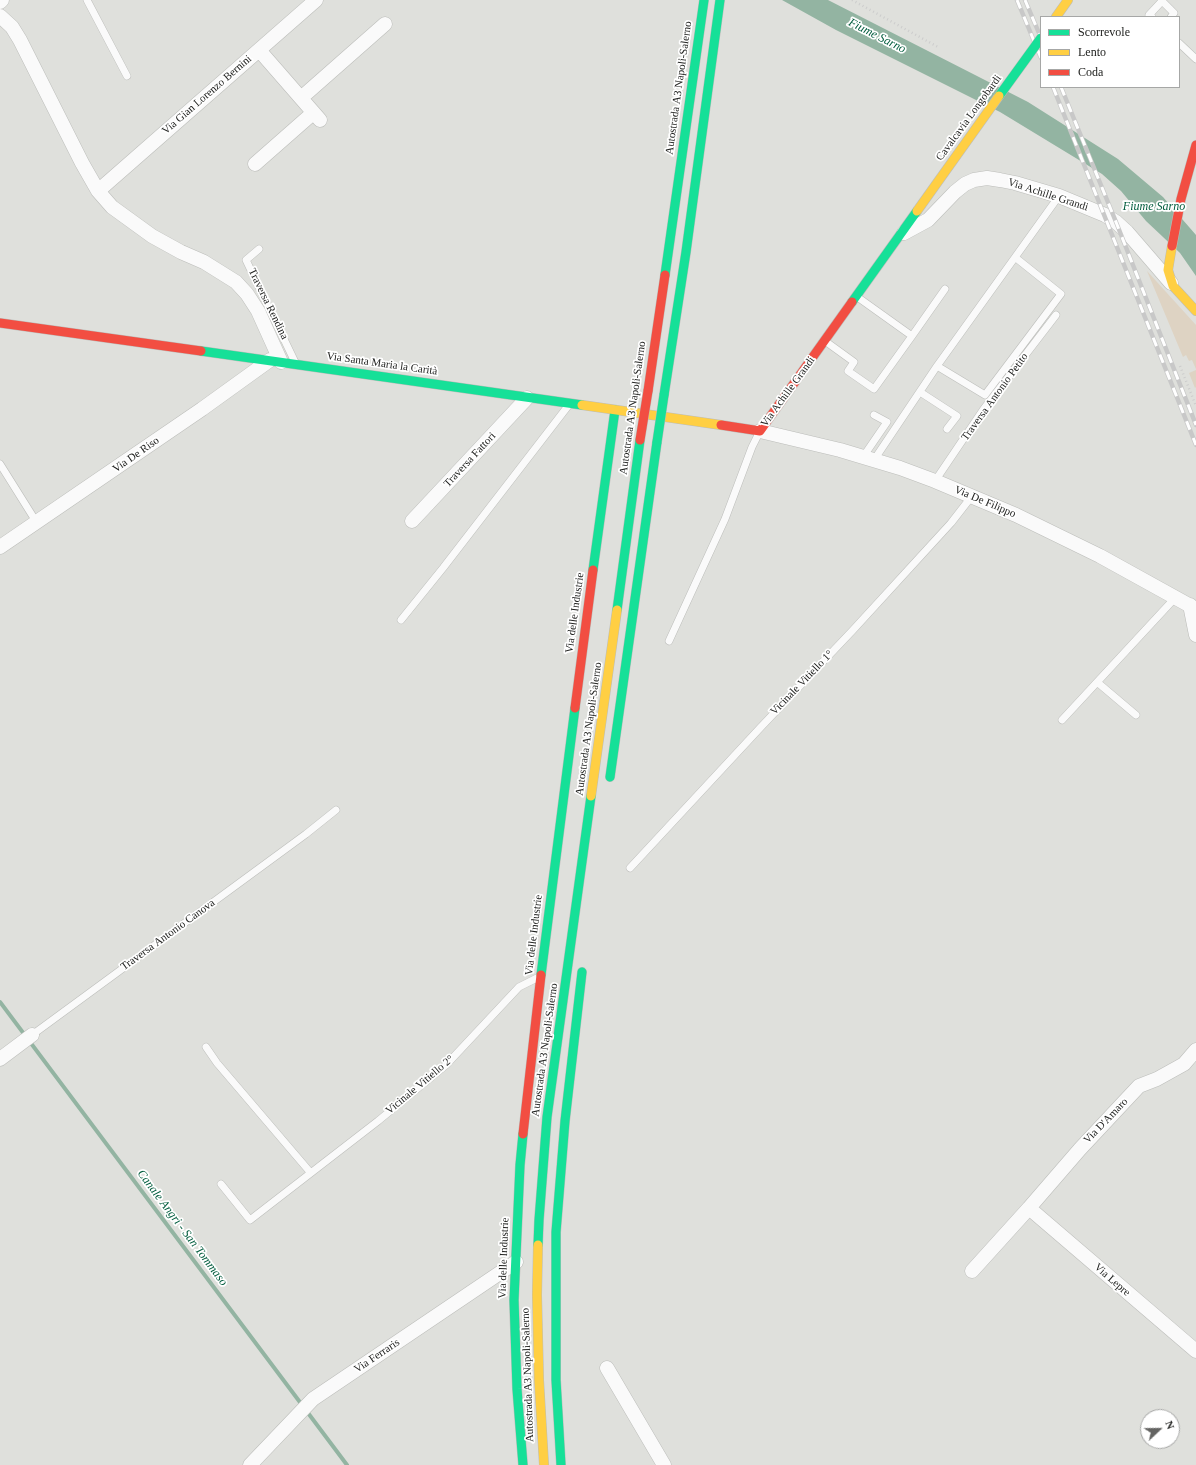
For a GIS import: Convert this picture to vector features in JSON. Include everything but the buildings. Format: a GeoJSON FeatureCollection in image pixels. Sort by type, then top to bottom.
{"type":"FeatureCollection","features":[{"type":"Feature","properties":{"kind":"main road","name":"Autostrada A3 Napoli-Salerno"},"geometry":{"type":"LineString","coordinates":[[544,1465],[539,1380],[537,1295],[539,1220],[547,1117],[640,440],[704,0]]}},
{"type":"Feature","properties":{"kind":"main road"},"geometry":{"type":"LineString","coordinates":[[608,789],[657,442],[686,252],[720,0]]}},
{"type":"Feature","properties":{"kind":"main road"},"geometry":{"type":"LineString","coordinates":[[1057,16],[1068,0]]}},
{"type":"Feature","properties":{"kind":"main road","name":"Cavalcavia Longobardi"},"geometry":{"type":"LineString","coordinates":[[917,211],[1040,39]]}},
{"type":"Feature","properties":{"kind":"main road"},"geometry":{"type":"LineString","coordinates":[[1196,145],[1181,199],[1168,270],[1173,286],[1196,311]]}},
{"type":"Feature","properties":{"kind":"main road","name":"Via Achille Grandi"},"geometry":{"type":"LineString","coordinates":[[760,431],[917,211]]}},
{"type":"Feature","properties":{"kind":"main road","name":"Via Santa Maria la Carità"},"geometry":{"type":"LineString","coordinates":[[0,324],[276,361],[760,431]]}},
{"type":"Feature","properties":{"kind":"main road","name":"Via delle Industrie"},"geometry":{"type":"LineString","coordinates":[[523,1465],[517,1389],[514,1300],[520,1165],[541,976],[582,653],[615,410]]}},
{"type":"Feature","properties":{"kind":"main road"},"geometry":{"type":"LineString","coordinates":[[561,1465],[556,1380],[556,1232],[565,1120],[584,959]]}},
{"type":"Feature","properties":{"kind":"street","name":"Via Gian Lorenzo Bernini"},"geometry":{"type":"LineString","coordinates":[[98,191],[316,0]]}},
{"type":"Feature","properties":{"kind":"street"},"geometry":{"type":"LineString","coordinates":[[0,16],[12,27],[20,40],[82,163],[98,191],[112,207],[152,236],[181,252],[204,262],[236,282],[247,294],[258,311],[276,361]]}},
{"type":"Feature","properties":{"kind":"street"},"geometry":{"type":"LineString","coordinates":[[301,98],[385,24]]}},
{"type":"Feature","properties":{"kind":"street"},"geometry":{"type":"LineString","coordinates":[[255,164],[316,116],[259,50]]}},
{"type":"Feature","properties":{"kind":"street","name":"Via Achille Grandi"},"geometry":{"type":"LineString","coordinates":[[900,235],[928,220],[955,192],[965,184],[974,180],[987,178],[1000,180],[1059,196],[1105,215],[1116,222],[1173,286]]}},
{"type":"Feature","properties":{"kind":"street"},"geometry":{"type":"LineString","coordinates":[[1148,257],[1162,259],[1170,254]]}},
{"type":"Feature","properties":{"kind":"street","name":"Via De Riso"},"geometry":{"type":"LineString","coordinates":[[0,547],[202,409],[276,361]]}},
{"type":"Feature","properties":{"kind":"street","name":"Traversa Fattori"},"geometry":{"type":"LineString","coordinates":[[412,521],[527,398]]}},
{"type":"Feature","properties":{"kind":"street","name":"Via De Filippo"},"geometry":{"type":"LineString","coordinates":[[760,431],[869,458],[935,481],[972,496],[1016,515],[1100,556],[1193,607]]}},
{"type":"Feature","properties":{"kind":"street"},"geometry":{"type":"LineString","coordinates":[[1193,607],[1196,635]]}},
{"type":"Feature","properties":{"kind":"street","name":"Traversa Antonio Canova"},"geometry":{"type":"LineString","coordinates":[[0,1058],[26,1039]]}},
{"type":"Feature","properties":{"kind":"street","name":"Via D'Amaro"},"geometry":{"type":"LineString","coordinates":[[972,1271],[1080,1149],[1139,1086],[1184,1064],[1196,1050]]}},
{"type":"Feature","properties":{"kind":"street","name":"Via Lepre"},"geometry":{"type":"LineString","coordinates":[[1029,1208],[1196,1351]]}},
{"type":"Feature","properties":{"kind":"street","name":"Via Ferraris"},"geometry":{"type":"LineString","coordinates":[[250,1465],[313,1399],[516,1262]]}},
{"type":"Feature","properties":{"kind":"street"},"geometry":{"type":"LineString","coordinates":[[606,1368],[664,1465]]}},
{"type":"Feature","properties":{"kind":"lane"},"geometry":{"type":"LineString","coordinates":[[87,0],[127,76]]}},
{"type":"Feature","properties":{"kind":"lane"},"geometry":{"type":"LineString","coordinates":[[1150,16],[1149,15],[1162,1],[1174,13],[1172,16]]}},
{"type":"Feature","properties":{"kind":"lane"},"geometry":{"type":"LineString","coordinates":[[1180,44],[1196,59]]}},
{"type":"Feature","properties":{"kind":"lane"},"geometry":{"type":"LineString","coordinates":[[869,458],[920,392],[936,366],[1016,258],[1059,196]]}},
{"type":"Feature","properties":{"kind":"lane","name":"Traversa Rendina"},"geometry":{"type":"LineString","coordinates":[[259,249],[246,260],[296,364]]}},
{"type":"Feature","properties":{"kind":"lane"},"geometry":{"type":"LineString","coordinates":[[936,366],[984,395],[1061,294],[1016,258]]}},
{"type":"Feature","properties":{"kind":"lane"},"geometry":{"type":"LineString","coordinates":[[824,341],[854,362],[848,371],[874,389],[945,289]]}},
{"type":"Feature","properties":{"kind":"lane"},"geometry":{"type":"LineString","coordinates":[[856,296],[912,336]]}},
{"type":"Feature","properties":{"kind":"lane","name":"Traversa Antonio Petito"},"geometry":{"type":"LineString","coordinates":[[935,481],[983,410],[1056,315]]}},
{"type":"Feature","properties":{"kind":"lane"},"geometry":{"type":"LineString","coordinates":[[920,392],[957,416],[947,429]]}},
{"type":"Feature","properties":{"kind":"lane"},"geometry":{"type":"LineString","coordinates":[[401,620],[443,568],[569,404]]}},
{"type":"Feature","properties":{"kind":"lane"},"geometry":{"type":"LineString","coordinates":[[869,458],[886,422],[874,415]]}},
{"type":"Feature","properties":{"kind":"lane"},"geometry":{"type":"LineString","coordinates":[[669,641],[725,519],[752,447],[760,431]]}},
{"type":"Feature","properties":{"kind":"lane"},"geometry":{"type":"LineString","coordinates":[[0,464],[37,523]]}},
{"type":"Feature","properties":{"kind":"lane","name":"Vicinale Vitiello 1°"},"geometry":{"type":"LineString","coordinates":[[630,868],[853,630],[951,523],[972,496]]}},
{"type":"Feature","properties":{"kind":"lane"},"geometry":{"type":"LineString","coordinates":[[1062,720],[1175,598]]}},
{"type":"Feature","properties":{"kind":"lane"},"geometry":{"type":"LineString","coordinates":[[1097,682],[1136,715]]}},
{"type":"Feature","properties":{"kind":"lane","name":"Traversa Antonio Canova"},"geometry":{"type":"LineString","coordinates":[[26,1039],[306,834],[336,810]]}},
{"type":"Feature","properties":{"kind":"lane","name":"Vicinale Vitiello 2°"},"geometry":{"type":"LineString","coordinates":[[221,1184],[250,1220],[310,1172],[378,1121],[446,1065],[519,987],[541,976]]}},
{"type":"Feature","properties":{"kind":"lane"},"geometry":{"type":"LineString","coordinates":[[206,1047],[217,1063],[310,1172]]}},
{"type":"Feature","properties":{"kind":"path"},"geometry":{"type":"LineString","coordinates":[[852,0],[938,47]]}},
{"type":"Feature","properties":{"kind":"path"},"geometry":{"type":"LineString","coordinates":[[1180,366],[1196,406]]}},
{"type":"Feature","properties":{"kind":"shaded area"},"geometry":{"type":"Polygon","coordinates":[[[1147,271],[1196,325],[1196,369],[1192,360],[1189,361],[1186,355],[1183,357],[1147,271]]]}},
{"type":"Feature","properties":{"kind":"shaded area"},"geometry":{"type":"Polygon","coordinates":[[[1196,370],[1196,387],[1195,388],[1189,373],[1196,370]]]}},
{"type":"Feature","properties":{"kind":"water","name":"Fiume Sarno"},"geometry":{"type":"Polygon","coordinates":[[[782,0],[828,0],[1028,102],[1118,159],[1163,197],[1196,235],[1196,276],[1180,253],[1146,221],[1121,191],[1102,174],[1000,112],[836,30],[782,0]]]}},
{"type":"Feature","properties":{"kind":"waterway","name":"Canale Angri - San Tommaso"},"geometry":{"type":"LineString","coordinates":[[0,1002],[347,1465]]}},
{"type":"Feature","properties":{"kind":"railway"},"geometry":{"type":"LineString","coordinates":[[1017,0],[1040,56]]}},
{"type":"Feature","properties":{"kind":"railway"},"geometry":{"type":"LineString","coordinates":[[1025,0],[1040,36]]}},
{"type":"Feature","properties":{"kind":"railway"},"geometry":{"type":"LineString","coordinates":[[1053,88],[1196,445]]}},
{"type":"Feature","properties":{"kind":"railway"},"geometry":{"type":"LineString","coordinates":[[1061,88],[1196,425]]}},
{"type":"Feature","properties":{"kind":"traffic: fast"},"geometry":{"type":"LineString","coordinates":[[665,275],[704,0]]}},
{"type":"Feature","properties":{"kind":"traffic: fast"},"geometry":{"type":"LineString","coordinates":[[664,395],[686,252],[720,0]]}},
{"type":"Feature","properties":{"kind":"traffic: fast"},"geometry":{"type":"LineString","coordinates":[[999,96],[1040,39]]}},
{"type":"Feature","properties":{"kind":"traffic: fast"},"geometry":{"type":"LineString","coordinates":[[852,302],[917,211]]}},
{"type":"Feature","properties":{"kind":"traffic: fast"},"geometry":{"type":"LineString","coordinates":[[201,351],[582,405]]}},
{"type":"Feature","properties":{"kind":"traffic: fast"},"geometry":{"type":"LineString","coordinates":[[657,442],[664,395]]}},
{"type":"Feature","properties":{"kind":"traffic: fast"},"geometry":{"type":"LineString","coordinates":[[593,570],[615,410]]}},
{"type":"Feature","properties":{"kind":"traffic: fast"},"geometry":{"type":"LineString","coordinates":[[617,610],[640,440]]}},
{"type":"Feature","properties":{"kind":"traffic: fast"},"geometry":{"type":"LineString","coordinates":[[610,777],[657,442]]}},
{"type":"Feature","properties":{"kind":"traffic: fast"},"geometry":{"type":"LineString","coordinates":[[541,975],[575,708]]}},
{"type":"Feature","properties":{"kind":"traffic: fast"},"geometry":{"type":"LineString","coordinates":[[538,1245],[547,1117],[591,796]]}},
{"type":"Feature","properties":{"kind":"traffic: fast"},"geometry":{"type":"LineString","coordinates":[[561,1465],[556,1380],[556,1232],[565,1121],[582,972]]}},
{"type":"Feature","properties":{"kind":"traffic: fast"},"geometry":{"type":"LineString","coordinates":[[523,1134],[520,1165],[514,1300],[517,1389],[523,1465]]}},
{"type":"Feature","properties":{"kind":"traffic: slow"},"geometry":{"type":"LineString","coordinates":[[1057,16],[1068,0]]}},
{"type":"Feature","properties":{"kind":"traffic: slow"},"geometry":{"type":"LineString","coordinates":[[917,211],[999,96]]}},
{"type":"Feature","properties":{"kind":"traffic: slow"},"geometry":{"type":"LineString","coordinates":[[1172,246],[1168,270],[1173,286],[1196,311]]}},
{"type":"Feature","properties":{"kind":"traffic: slow"},"geometry":{"type":"LineString","coordinates":[[582,405],[721,425]]}},
{"type":"Feature","properties":{"kind":"traffic: slow"},"geometry":{"type":"LineString","coordinates":[[591,796],[617,610]]}},
{"type":"Feature","properties":{"kind":"traffic: slow"},"geometry":{"type":"LineString","coordinates":[[538,1245],[537,1295],[539,1380],[544,1465]]}},
{"type":"Feature","properties":{"kind":"traffic: jam"},"geometry":{"type":"LineString","coordinates":[[1172,246],[1181,199],[1196,145]]}},
{"type":"Feature","properties":{"kind":"traffic: jam"},"geometry":{"type":"LineString","coordinates":[[648,391],[665,275]]}},
{"type":"Feature","properties":{"kind":"traffic: jam"},"geometry":{"type":"LineString","coordinates":[[721,425],[760,431],[852,302]]}},
{"type":"Feature","properties":{"kind":"traffic: jam"},"geometry":{"type":"LineString","coordinates":[[0,323],[201,351]]}},
{"type":"Feature","properties":{"kind":"traffic: jam"},"geometry":{"type":"LineString","coordinates":[[640,440],[648,391]]}},
{"type":"Feature","properties":{"kind":"traffic: jam"},"geometry":{"type":"LineString","coordinates":[[575,708],[593,570]]}},
{"type":"Feature","properties":{"kind":"traffic: jam"},"geometry":{"type":"LineString","coordinates":[[523,1134],[541,975]]}}]}
